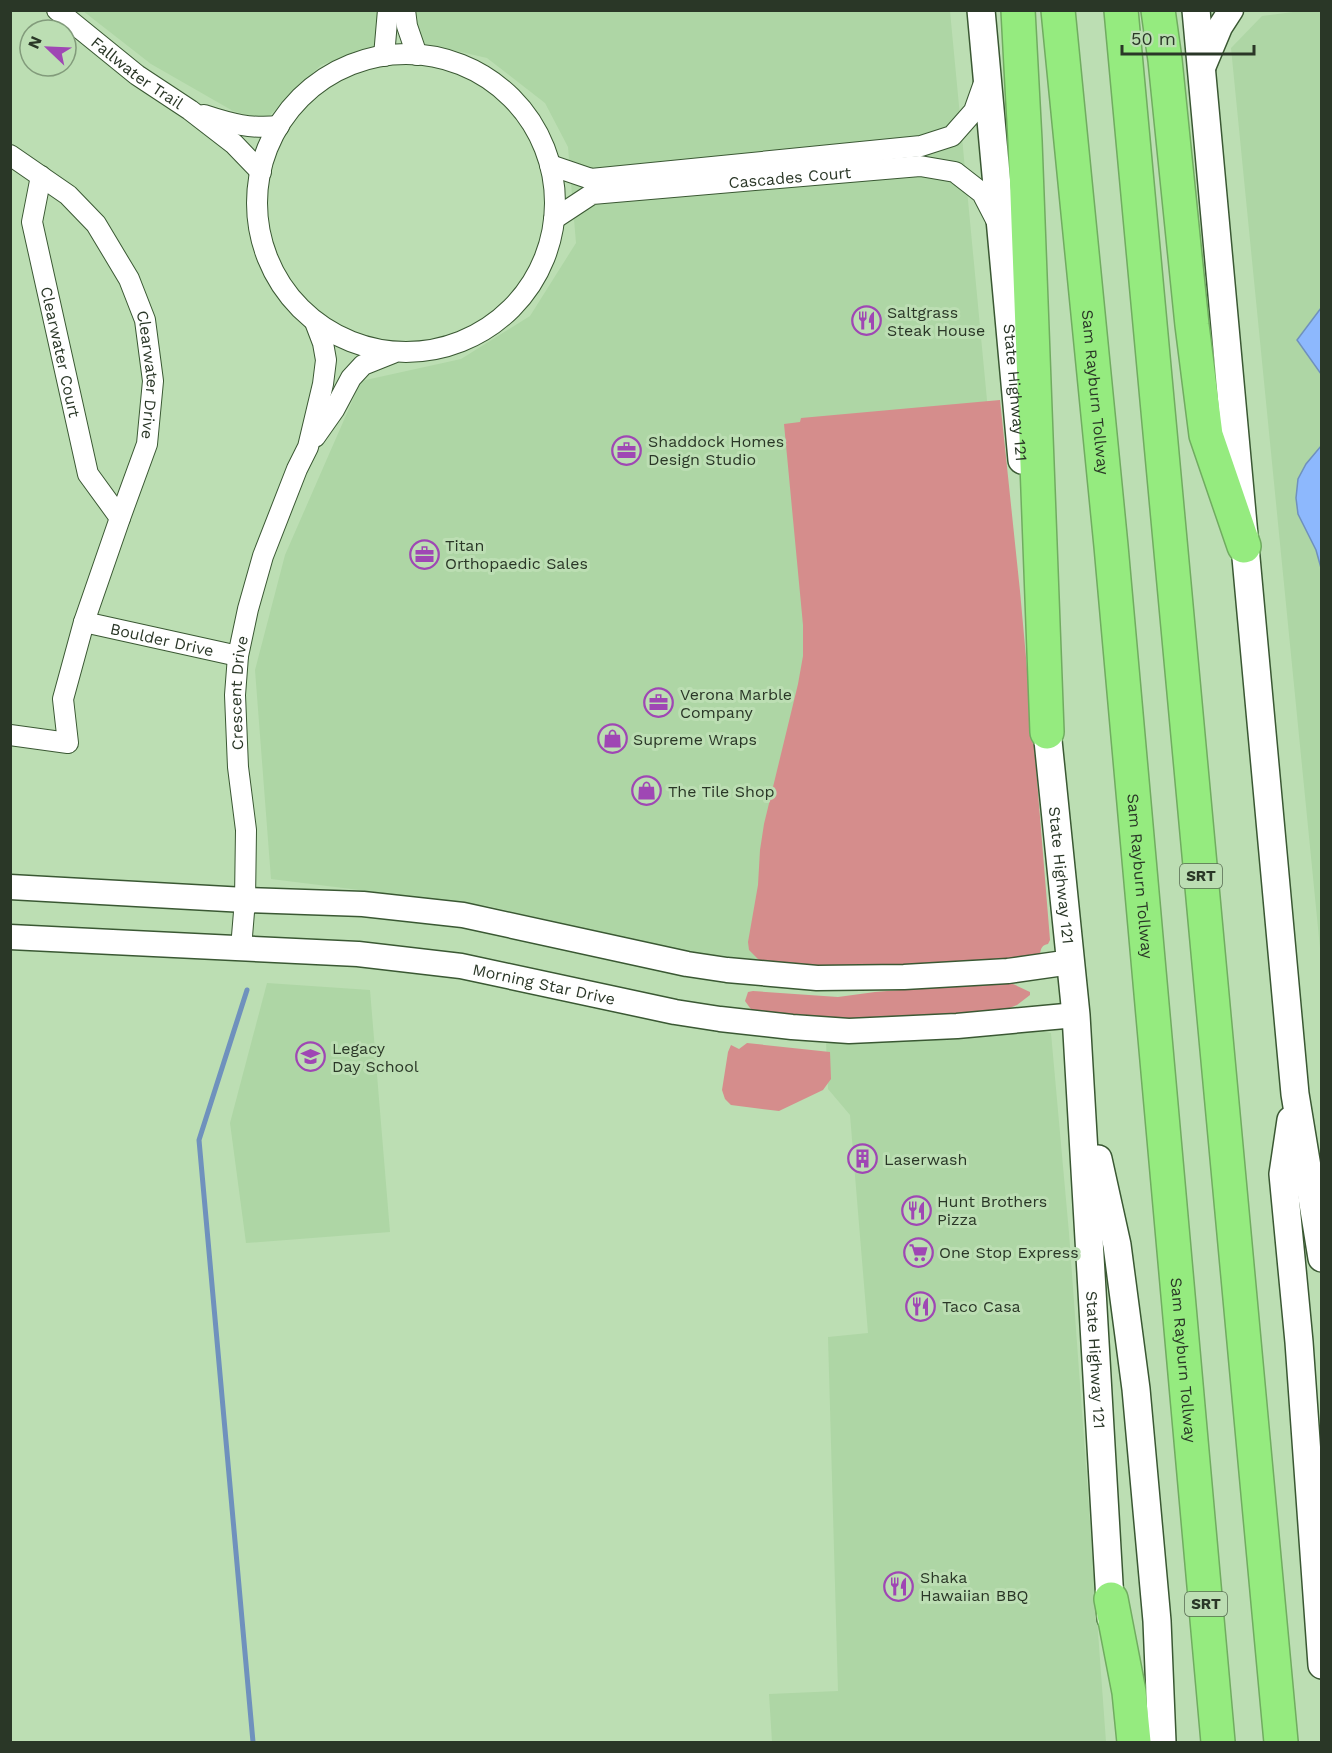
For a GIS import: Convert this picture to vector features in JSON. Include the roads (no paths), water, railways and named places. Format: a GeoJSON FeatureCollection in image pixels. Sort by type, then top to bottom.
{"type":"FeatureCollection","features":[{"type":"Feature","properties":{"kind":"highway"},"geometry":{"type":"LineString","coordinates":[[1018,10],[1025,132],[1047,732]]}},
{"type":"Feature","properties":{"kind":"highway","name":"Sam Rayburn Tollway"},"geometry":{"type":"LineString","coordinates":[[1058,10],[1111,546],[1218,1743]]}},
{"type":"Feature","properties":{"kind":"highway","name":"SRT"},"geometry":{"type":"LineString","coordinates":[[1120,10],[1281,1743]]}},
{"type":"Feature","properties":{"kind":"highway"},"geometry":{"type":"LineString","coordinates":[[1158,10],[1166,60],[1192,325],[1206,435],[1244,546]]}},
{"type":"Feature","properties":{"kind":"highway"},"geometry":{"type":"LineString","coordinates":[[1111,1599],[1129,1692],[1134,1743]]}},
{"type":"Feature","properties":{"kind":"main road","name":"State Highway 121"},"geometry":{"type":"LineString","coordinates":[[981,10],[1047,732],[1076,1015],[1111,1599],[1111,1655],[1119,1743]]}},
{"type":"Feature","properties":{"kind":"main road"},"geometry":{"type":"LineString","coordinates":[[1196,10],[1295,1094],[1322,1258]]}},
{"type":"Feature","properties":{"kind":"main road"},"geometry":{"type":"LineString","coordinates":[[1080,1076],[1117,1245],[1136,1389],[1157,1621],[1162,1743]]}},
{"type":"Feature","properties":{"kind":"main road"},"geometry":{"type":"LineString","coordinates":[[1295,1094],[1283,1174],[1299,1342],[1322,1665]]}},
{"type":"Feature","properties":{"kind":"street","name":"Fallwater Trail"},"geometry":{"type":"LineString","coordinates":[[57,10],[137,75],[190,110],[234,144],[261,172]]}},
{"type":"Feature","properties":{"kind":"street"},"geometry":{"type":"LineString","coordinates":[[384,56],[388,10]]}},
{"type":"Feature","properties":{"kind":"street"},"geometry":{"type":"LineString","coordinates":[[405,10],[407,27],[417,55]]}},
{"type":"Feature","properties":{"kind":"street"},"geometry":{"type":"LineString","coordinates":[[1202,70],[1220,27],[1231,10]]}},
{"type":"Feature","properties":{"kind":"street"},"geometry":{"type":"LineString","coordinates":[[400,53],[417,55],[433,56],[465,66],[495,83],[519,106],[538,134],[550,165],[555,192],[554,219],[543,264],[518,303],[482,332],[439,350],[393,353],[348,342],[315,322],[287,295],[268,261],[258,223],[258,184],[268,147],[279,126],[308,92],[335,72],[367,59],[400,53]]}},
{"type":"Feature","properties":{"kind":"street","name":"Cascades Court"},"geometry":{"type":"LineString","coordinates":[[550,165],[591,179],[921,146],[952,136],[974,111],[987,75]]}},
{"type":"Feature","properties":{"kind":"street","name":"Fallwater Trail"},"geometry":{"type":"LineString","coordinates":[[190,110],[243,126],[260,128],[279,126]]}},
{"type":"Feature","properties":{"kind":"street","name":"Clearwater Drive"},"geometry":{"type":"LineString","coordinates":[[10,155],[68,195],[96,224],[129,279],[145,320],[153,381],[147,444],[84,622],[63,699],[68,743],[10,735]]}},
{"type":"Feature","properties":{"kind":"street","name":"Cascades Court"},"geometry":{"type":"LineString","coordinates":[[554,219],[592,194],[920,166],[955,172],[982,193],[1002,232]]}},
{"type":"Feature","properties":{"kind":"street","name":"Clearwater Court"},"geometry":{"type":"LineString","coordinates":[[41,176],[32,222],[88,474],[120,518]]}},
{"type":"Feature","properties":{"kind":"street","name":"Crescent Drive"},"geometry":{"type":"LineString","coordinates":[[242,948],[246,830],[238,766],[236,695],[238,656],[263,556],[308,447],[323,384],[326,360],[323,343],[315,322]]}},
{"type":"Feature","properties":{"kind":"street","name":"Crescent Drive"},"geometry":{"type":"LineString","coordinates":[[308,447],[334,410],[351,378],[363,365],[393,353]]}},
{"type":"Feature","properties":{"kind":"street","name":"Boulder Drive"},"geometry":{"type":"LineString","coordinates":[[84,622],[238,656]]}},
{"type":"Feature","properties":{"kind":"street"},"geometry":{"type":"LineString","coordinates":[[10,887],[363,904],[463,915],[687,964],[817,978],[904,977],[1008,971],[1071,962]]}},
{"type":"Feature","properties":{"kind":"street","name":"Morning Star Drive"},"geometry":{"type":"LineString","coordinates":[[10,937],[358,954],[460,966],[675,1012],[792,1027],[860,1030],[957,1026],[1076,1015]]}},
{"type":"Feature","properties":{"kind":"water"},"geometry":{"type":"Polygon","coordinates":[[[1322,308],[1321,374],[1297,340],[1322,308]]]}},
{"type":"Feature","properties":{"kind":"water"},"geometry":{"type":"Polygon","coordinates":[[[1321,446],[1321,568],[1316,550],[1298,514],[1296,498],[1298,479],[1306,464],[1321,446]]]}},
{"type":"Feature","properties":{"kind":"waterway"},"geometry":{"type":"LineString","coordinates":[[247,990],[199,1140],[253,1742]]}},
{"type":"Feature","properties":{"kind":"place","name":"Saltgrass Steak House"},"geometry":{"type":"Point","coordinates":[866,321]}},
{"type":"Feature","properties":{"kind":"place","name":"Shaddock Homes Design Studio"},"geometry":{"type":"Point","coordinates":[627,450]}},
{"type":"Feature","properties":{"kind":"place","name":"Titan Orthopaedic Sales"},"geometry":{"type":"Point","coordinates":[424,554]}},
{"type":"Feature","properties":{"kind":"place","name":"Verona Marble Company"},"geometry":{"type":"Point","coordinates":[659,703]}},
{"type":"Feature","properties":{"kind":"place","name":"Supreme Wraps"},"geometry":{"type":"Point","coordinates":[612,739]}},
{"type":"Feature","properties":{"kind":"place","name":"The Tile Shop"},"geometry":{"type":"Point","coordinates":[647,791]}},
{"type":"Feature","properties":{"kind":"place","name":"Legacy Day School"},"geometry":{"type":"Point","coordinates":[311,1057]}},
{"type":"Feature","properties":{"kind":"place","name":"Laserwash"},"geometry":{"type":"Point","coordinates":[863,1159]}},
{"type":"Feature","properties":{"kind":"place","name":"Hunt Brothers Pizza"},"geometry":{"type":"Point","coordinates":[916,1210]}},
{"type":"Feature","properties":{"kind":"place","name":"One Stop Express"},"geometry":{"type":"Point","coordinates":[918,1252]}},
{"type":"Feature","properties":{"kind":"place","name":"Taco Casa"},"geometry":{"type":"Point","coordinates":[921,1306]}},
{"type":"Feature","properties":{"kind":"place","name":"Shaka Hawaiian BBQ"},"geometry":{"type":"Point","coordinates":[899,1586]}}]}
